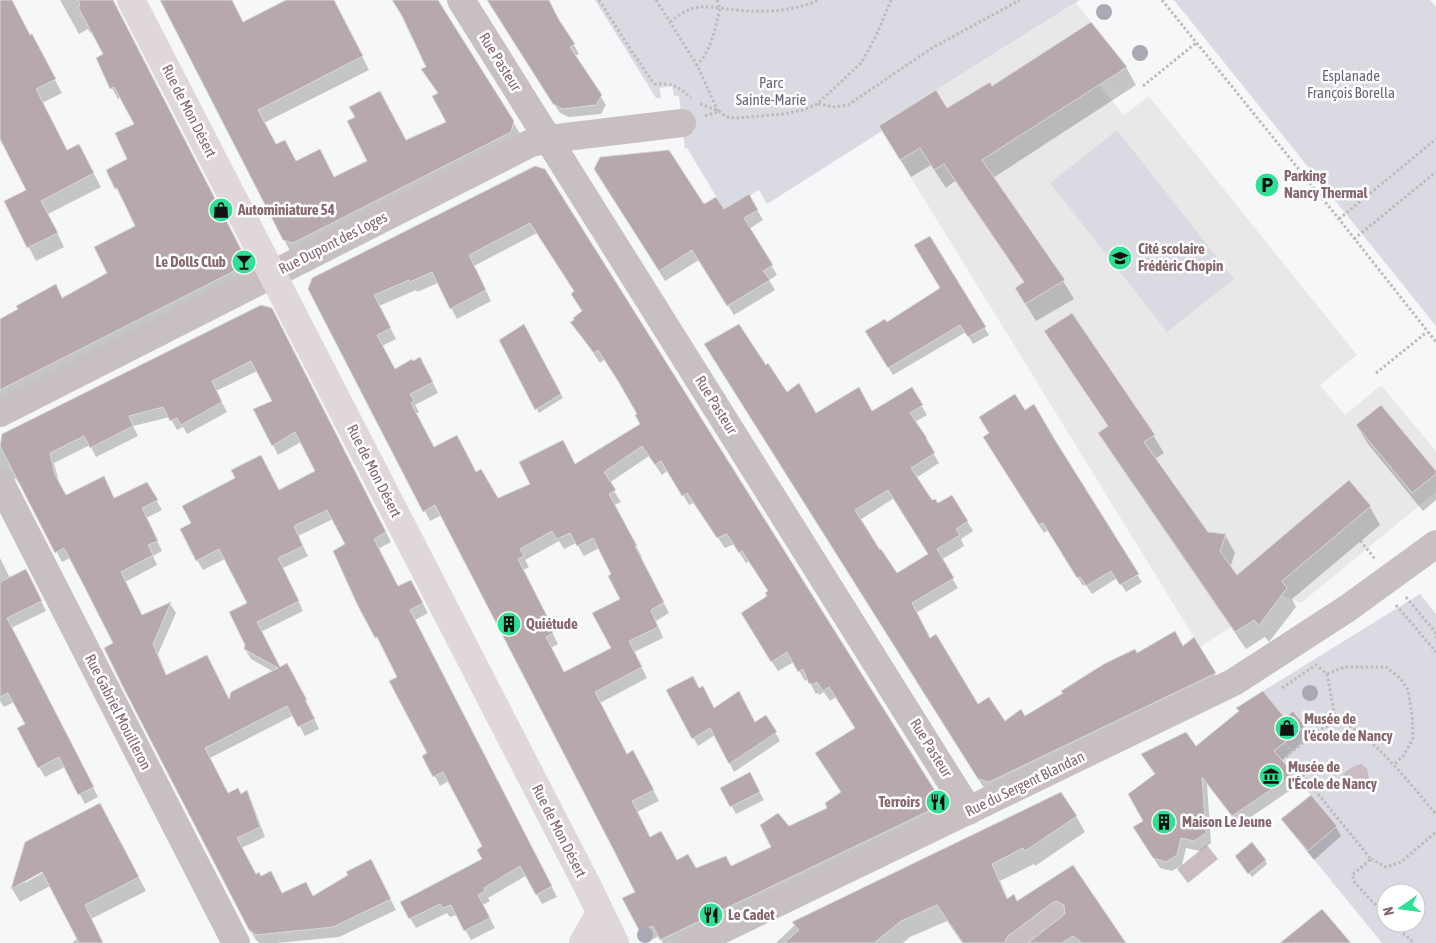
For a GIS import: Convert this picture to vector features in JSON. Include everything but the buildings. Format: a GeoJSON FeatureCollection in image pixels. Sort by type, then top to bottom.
{"type":"FeatureCollection","features":[{"type":"Feature","properties":{"kind":"main road","name":"Rue de Mon Désert"},"geometry":{"type":"LineString","coordinates":[[132,0],[615,943]]}},
{"type":"Feature","properties":{"kind":"main road"},"geometry":{"type":"LineString","coordinates":[[583,943],[600,912]]}},
{"type":"Feature","properties":{"kind":"street","name":"Rue Pasteur"},"geometry":{"type":"LineString","coordinates":[[461,0],[970,811]]}},
{"type":"Feature","properties":{"kind":"street","name":"Rue Dupont des Loges"},"geometry":{"type":"LineString","coordinates":[[0,414],[531,143],[549,139],[682,123]]}},
{"type":"Feature","properties":{"kind":"street","name":"Rue Gabriel Mouilleron"},"geometry":{"type":"LineString","coordinates":[[0,482],[236,943]]}},
{"type":"Feature","properties":{"kind":"street","name":"Rue du Sergent Blandan"},"geometry":{"type":"LineString","coordinates":[[694,943],[1234,682],[1348,608],[1436,544]]}},
{"type":"Feature","properties":{"kind":"lane"},"geometry":{"type":"LineString","coordinates":[[1013,943],[1057,910]]}},
{"type":"Feature","properties":{"kind":"path"},"geometry":{"type":"LineString","coordinates":[[599,0],[655,84],[670,83],[695,102],[719,111],[726,117],[737,118],[784,114],[803,110],[817,104],[861,63],[876,36],[891,0]]}},
{"type":"Feature","properties":{"kind":"path"},"geometry":{"type":"LineString","coordinates":[[656,0],[697,65],[719,111]]}},
{"type":"Feature","properties":{"kind":"path"},"geometry":{"type":"LineString","coordinates":[[697,65],[705,56],[711,44],[720,8],[717,0]]}},
{"type":"Feature","properties":{"kind":"path"},"geometry":{"type":"LineString","coordinates":[[670,22],[686,10],[702,6],[741,11],[768,11],[792,9],[818,0]]}},
{"type":"Feature","properties":{"kind":"path"},"geometry":{"type":"LineString","coordinates":[[817,104],[835,107],[848,104],[932,48],[1020,0]]}},
{"type":"Feature","properties":{"kind":"path"},"geometry":{"type":"LineString","coordinates":[[1162,0],[1436,342]]}},
{"type":"Feature","properties":{"kind":"path"},"geometry":{"type":"LineString","coordinates":[[1143,86],[1196,43]]}},
{"type":"Feature","properties":{"kind":"path"},"geometry":{"type":"LineString","coordinates":[[1339,219],[1436,139]]}},
{"type":"Feature","properties":{"kind":"path"},"geometry":{"type":"LineString","coordinates":[[1354,239],[1436,172]]}},
{"type":"Feature","properties":{"kind":"path"},"geometry":{"type":"LineString","coordinates":[[1376,374],[1428,332]]}},
{"type":"Feature","properties":{"kind":"path"},"geometry":{"type":"LineString","coordinates":[[1355,535],[1371,521]]}},
{"type":"Feature","properties":{"kind":"path"},"geometry":{"type":"LineString","coordinates":[[1348,526],[1362,543]]}},
{"type":"Feature","properties":{"kind":"path"},"geometry":{"type":"LineString","coordinates":[[1380,584],[1436,652]]}},
{"type":"Feature","properties":{"kind":"path"},"geometry":{"type":"LineString","coordinates":[[1416,608],[1435,632],[1436,638]]}},
{"type":"Feature","properties":{"kind":"path"},"geometry":{"type":"LineString","coordinates":[[1282,688],[1316,665],[1327,674],[1336,722]]}},
{"type":"Feature","properties":{"kind":"path"},"geometry":{"type":"LineString","coordinates":[[1327,674],[1344,667],[1386,667],[1400,678],[1408,690],[1413,738],[1404,755],[1394,765]]}},
{"type":"Feature","properties":{"kind":"path"},"geometry":{"type":"LineString","coordinates":[[1436,814],[1369,739],[1347,724],[1336,722],[1316,732],[1287,756],[1371,859],[1386,867],[1401,862],[1436,832]]}},
{"type":"Feature","properties":{"kind":"path"},"geometry":{"type":"LineString","coordinates":[[1285,743],[1291,752]]}},
{"type":"Feature","properties":{"kind":"path"},"geometry":{"type":"LineString","coordinates":[[1371,859],[1352,875],[1355,883],[1376,905]]}},
{"type":"Feature","properties":{"kind":"path"},"geometry":{"type":"LineString","coordinates":[[1403,933],[1414,943]]}},
{"type":"Feature","properties":{"kind":"shaded area","name":"Cité scolaire Frédéric Chopin"},"geometry":{"type":"Polygon","coordinates":[[[1076,3],[1127,67],[1099,85],[1124,115],[1149,96],[1357,355],[1320,385],[1345,415],[1381,385],[1436,451],[1436,492],[1301,603],[1282,595],[1259,625],[1254,620],[1231,627],[1200,647],[879,126],[1076,3]]]}},
{"type":"Feature","properties":{"kind":"shaded area"},"geometry":{"type":"Polygon","coordinates":[[[1361,764],[1367,769],[1369,778],[1353,791],[1345,792],[1341,790],[1338,783],[1341,777],[1350,769],[1361,764]]]}},
{"type":"Feature","properties":{"kind":"shaded area"},"geometry":{"type":"Polygon","coordinates":[[[1207,845],[1218,859],[1188,883],[1177,869],[1207,845]]]}},
{"type":"Feature","properties":{"kind":"green space","name":"Parc Sainte-Marie"},"geometry":{"type":"Polygon","coordinates":[[[595,0],[1080,0],[879,126],[882,131],[767,204],[759,190],[725,211],[687,148],[685,149],[679,96],[674,96],[672,86],[660,88],[661,98],[656,98],[595,0]]]}},
{"type":"Feature","properties":{"kind":"green space","name":"Esplanade François Borella"},"geometry":{"type":"Polygon","coordinates":[[[1174,0],[1430,0],[1436,7],[1436,326],[1174,0]]]}},
{"type":"Feature","properties":{"kind":"green space"},"geometry":{"type":"Polygon","coordinates":[[[1117,130],[1234,279],[1167,332],[1050,183],[1117,130]]]}},
{"type":"Feature","properties":{"kind":"green space"},"geometry":{"type":"Polygon","coordinates":[[[1420,594],[1436,614],[1436,943],[1382,943],[1307,851],[1336,826],[1287,766],[1272,753],[1305,726],[1293,712],[1285,718],[1263,691],[1420,594]]]}},
{"type":"Feature","properties":{"kind":"place","name":"Parking Nancy Thermal"},"geometry":{"type":"Point","coordinates":[1267,185]}},
{"type":"Feature","properties":{"kind":"place","name":"Autominiature 54"},"geometry":{"type":"Point","coordinates":[221,210]}},
{"type":"Feature","properties":{"kind":"place","name":"Cité scolaire Frédéric Chopin"},"geometry":{"type":"Point","coordinates":[1120,258]}},
{"type":"Feature","properties":{"kind":"place","name":"Le Dolls Club"},"geometry":{"type":"Point","coordinates":[244,262]}},
{"type":"Feature","properties":{"kind":"place","name":"Quiétude"},"geometry":{"type":"Point","coordinates":[509,624]}},
{"type":"Feature","properties":{"kind":"place","name":"Musée de l'école de Nancy"},"geometry":{"type":"Point","coordinates":[1287,728]}},
{"type":"Feature","properties":{"kind":"place","name":"Musée de l'École de Nancy"},"geometry":{"type":"Point","coordinates":[1271,776]}},
{"type":"Feature","properties":{"kind":"place","name":"Terroirs"},"geometry":{"type":"Point","coordinates":[938,802]}},
{"type":"Feature","properties":{"kind":"place","name":"Maison Le Jeune"},"geometry":{"type":"Point","coordinates":[1164,822]}},
{"type":"Feature","properties":{"kind":"place","name":"Le Cadet"},"geometry":{"type":"Point","coordinates":[711,915]}}]}
